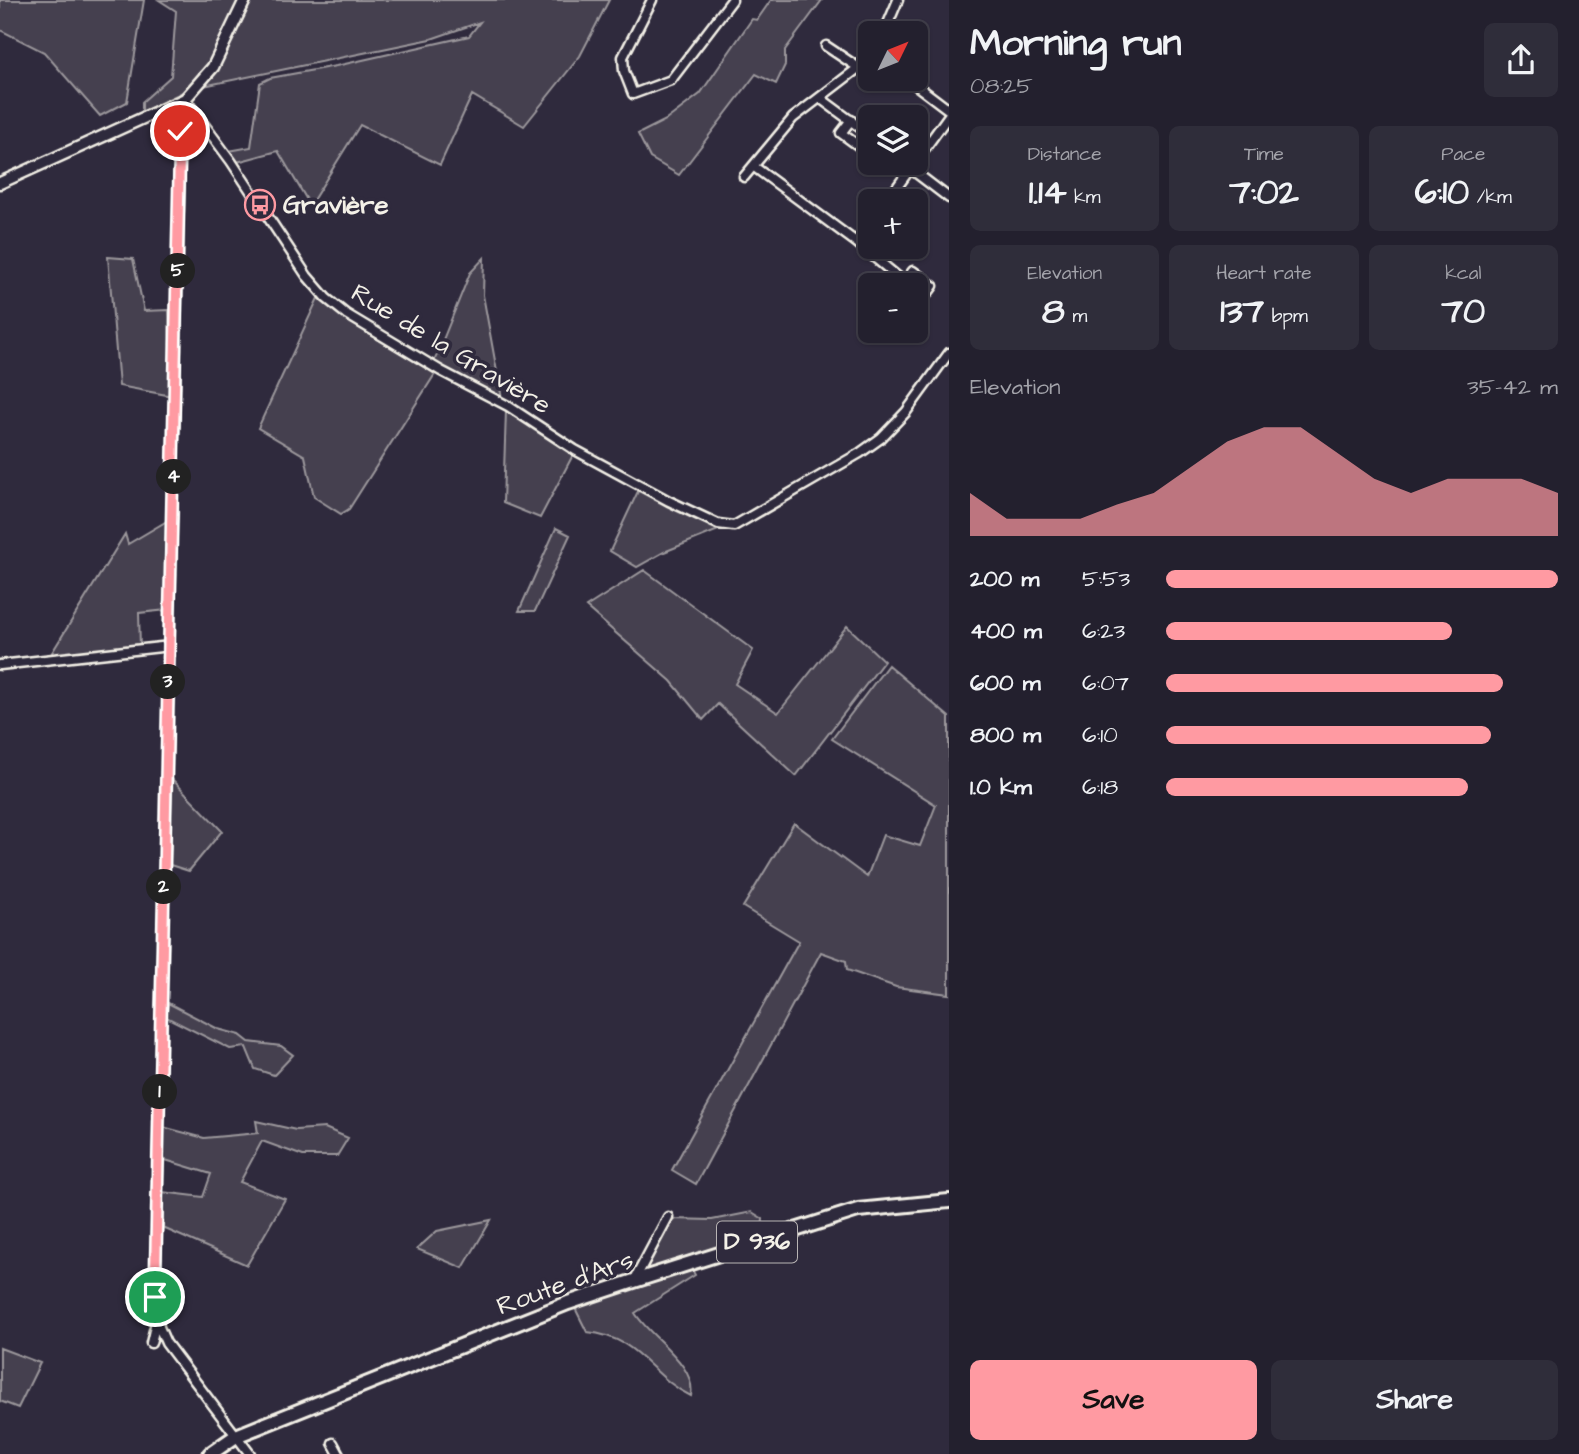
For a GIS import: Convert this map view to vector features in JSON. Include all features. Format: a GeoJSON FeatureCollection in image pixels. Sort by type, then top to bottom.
{"type":"FeatureCollection","features":[{"type":"Feature","properties":{"kind":"main road","name":"Route d'Ars"},"geometry":{"type":"LineString","coordinates":[[210,1454],[236,1436],[568,1303],[858,1210],[949,1201]]}},
{"type":"Feature","properties":{"kind":"street"},"geometry":{"type":"LineString","coordinates":[[0,183],[183,100],[213,66],[245,0]]}},
{"type":"Feature","properties":{"kind":"street"},"geometry":{"type":"LineString","coordinates":[[652,0],[623,57],[624,71],[634,94],[671,80],[732,0]]}},
{"type":"Feature","properties":{"kind":"street"},"geometry":{"type":"LineString","coordinates":[[889,21],[898,0]]}},
{"type":"Feature","properties":{"kind":"street"},"geometry":{"type":"LineString","coordinates":[[826,46],[858,67]]}},
{"type":"Feature","properties":{"kind":"street"},"geometry":{"type":"LineString","coordinates":[[744,177],[782,128],[858,69]]}},
{"type":"Feature","properties":{"kind":"street"},"geometry":{"type":"LineString","coordinates":[[924,91],[949,110]]}},
{"type":"Feature","properties":{"kind":"street"},"geometry":{"type":"LineString","coordinates":[[820,98],[858,126]]}},
{"type":"Feature","properties":{"kind":"street"},"geometry":{"type":"LineString","coordinates":[[183,100],[155,1297],[166,1343],[250,1454]]}},
{"type":"Feature","properties":{"kind":"street","name":"Rue de la Gravière"},"geometry":{"type":"LineString","coordinates":[[183,100],[231,161],[307,276],[326,298],[346,314],[645,489],[718,524],[734,526],[881,438],[905,412],[949,353]]}},
{"type":"Feature","properties":{"kind":"street"},"geometry":{"type":"LineString","coordinates":[[928,145],[949,116]]}},
{"type":"Feature","properties":{"kind":"street"},"geometry":{"type":"LineString","coordinates":[[850,120],[841,133],[858,145]]}},
{"type":"Feature","properties":{"kind":"street"},"geometry":{"type":"LineString","coordinates":[[753,166],[856,242],[891,273]]}},
{"type":"Feature","properties":{"kind":"street"},"geometry":{"type":"LineString","coordinates":[[919,175],[949,198]]}},
{"type":"Feature","properties":{"kind":"street"},"geometry":{"type":"LineString","coordinates":[[0,665],[169,650]]}},
{"type":"Feature","properties":{"kind":"street"},"geometry":{"type":"LineString","coordinates":[[634,1281],[668,1217]]}},
{"type":"Feature","properties":{"kind":"street"},"geometry":{"type":"LineString","coordinates":[[151,1343],[158,1316]]}},
{"type":"Feature","properties":{"kind":"street"},"geometry":{"type":"LineString","coordinates":[[333,1444],[339,1454]]}},
{"type":"Feature","properties":{"kind":"shaded area"},"geometry":{"type":"Polygon","coordinates":[[[0,0],[144,0],[127,102],[100,116],[44,52],[0,30],[0,0]]]}},
{"type":"Feature","properties":{"kind":"shaded area"},"geometry":{"type":"Polygon","coordinates":[[[159,0],[609,0],[580,56],[524,126],[472,95],[440,165],[360,125],[310,205],[278,151],[237,162],[229,151],[251,147],[260,83],[270,78],[469,36],[480,22],[431,39],[189,89],[142,112],[142,102],[171,76],[176,11],[159,0]]]}},
{"type":"Feature","properties":{"kind":"shaded area"},"geometry":{"type":"Polygon","coordinates":[[[771,0],[822,0],[785,50],[785,65],[776,84],[756,74],[679,175],[650,158],[638,134],[666,120],[700,94],[752,19],[757,20],[771,0]]]}},
{"type":"Feature","properties":{"kind":"shaded area"},"geometry":{"type":"Polygon","coordinates":[[[108,257],[133,259],[144,311],[169,310],[172,396],[119,386],[108,257]]]}},
{"type":"Feature","properties":{"kind":"shaded area"},"geometry":{"type":"Polygon","coordinates":[[[484,258],[483,295],[502,399],[434,362],[470,273],[484,258]]]}},
{"type":"Feature","properties":{"kind":"shaded area"},"geometry":{"type":"Polygon","coordinates":[[[318,298],[343,318],[435,374],[349,509],[341,514],[314,497],[305,456],[258,428],[318,298]]]}},
{"type":"Feature","properties":{"kind":"shaded area"},"geometry":{"type":"Polygon","coordinates":[[[506,410],[574,453],[540,518],[503,503],[506,410]]]}},
{"type":"Feature","properties":{"kind":"shaded area"},"geometry":{"type":"Polygon","coordinates":[[[639,489],[721,529],[664,552],[637,567],[610,551],[639,489]]]}},
{"type":"Feature","properties":{"kind":"shaded area"},"geometry":{"type":"Polygon","coordinates":[[[167,521],[167,610],[139,613],[140,647],[48,659],[125,534],[128,544],[167,521]]]}},
{"type":"Feature","properties":{"kind":"shaded area"},"geometry":{"type":"Polygon","coordinates":[[[556,528],[570,535],[535,611],[519,611],[556,528]]]}},
{"type":"Feature","properties":{"kind":"shaded area"},"geometry":{"type":"Polygon","coordinates":[[[644,570],[753,650],[735,684],[778,713],[847,626],[884,661],[796,776],[718,704],[703,720],[671,681],[586,607],[644,570]]]}},
{"type":"Feature","properties":{"kind":"shaded area"},"geometry":{"type":"Polygon","coordinates":[[[888,665],[949,717],[949,994],[896,987],[847,970],[846,961],[821,952],[696,1184],[672,1170],[799,941],[743,907],[794,823],[867,877],[883,835],[920,846],[936,805],[832,739],[888,665]]]}},
{"type":"Feature","properties":{"kind":"shaded area"},"geometry":{"type":"Polygon","coordinates":[[[171,778],[222,831],[189,871],[170,865],[171,778]]]}},
{"type":"Feature","properties":{"kind":"shaded area"},"geometry":{"type":"Polygon","coordinates":[[[168,1003],[218,1029],[240,1035],[249,1042],[281,1046],[293,1055],[274,1075],[255,1069],[246,1047],[230,1049],[166,1017],[168,1003]]]}},
{"type":"Feature","properties":{"kind":"shaded area"},"geometry":{"type":"Polygon","coordinates":[[[256,1121],[296,1130],[325,1128],[348,1138],[337,1156],[303,1156],[262,1141],[240,1182],[285,1199],[247,1265],[163,1228],[161,1192],[203,1197],[211,1174],[162,1159],[163,1127],[204,1138],[258,1133],[256,1121]]]}},
{"type":"Feature","properties":{"kind":"shaded area"},"geometry":{"type":"Polygon","coordinates":[[[752,1212],[763,1219],[762,1232],[641,1275],[672,1219],[712,1220],[752,1212]]]}},
{"type":"Feature","properties":{"kind":"shaded area"},"geometry":{"type":"Polygon","coordinates":[[[491,1220],[463,1268],[417,1249],[437,1231],[491,1220]]]}},
{"type":"Feature","properties":{"kind":"shaded area"},"geometry":{"type":"Polygon","coordinates":[[[691,1268],[695,1275],[635,1313],[687,1373],[691,1396],[665,1379],[620,1341],[587,1332],[574,1306],[691,1268]]]}},
{"type":"Feature","properties":{"kind":"shaded area"},"geometry":{"type":"Polygon","coordinates":[[[0,1348],[40,1363],[18,1408],[0,1401],[0,1348]]]}},
{"type":"Feature","properties":{"kind":"place","name":"Gravière"},"geometry":{"type":"Point","coordinates":[260,205]}},
{"type":"Feature","properties":{"kind":"route"},"geometry":{"type":"LineString","coordinates":[[155,1297],[180,131]]}}]}
